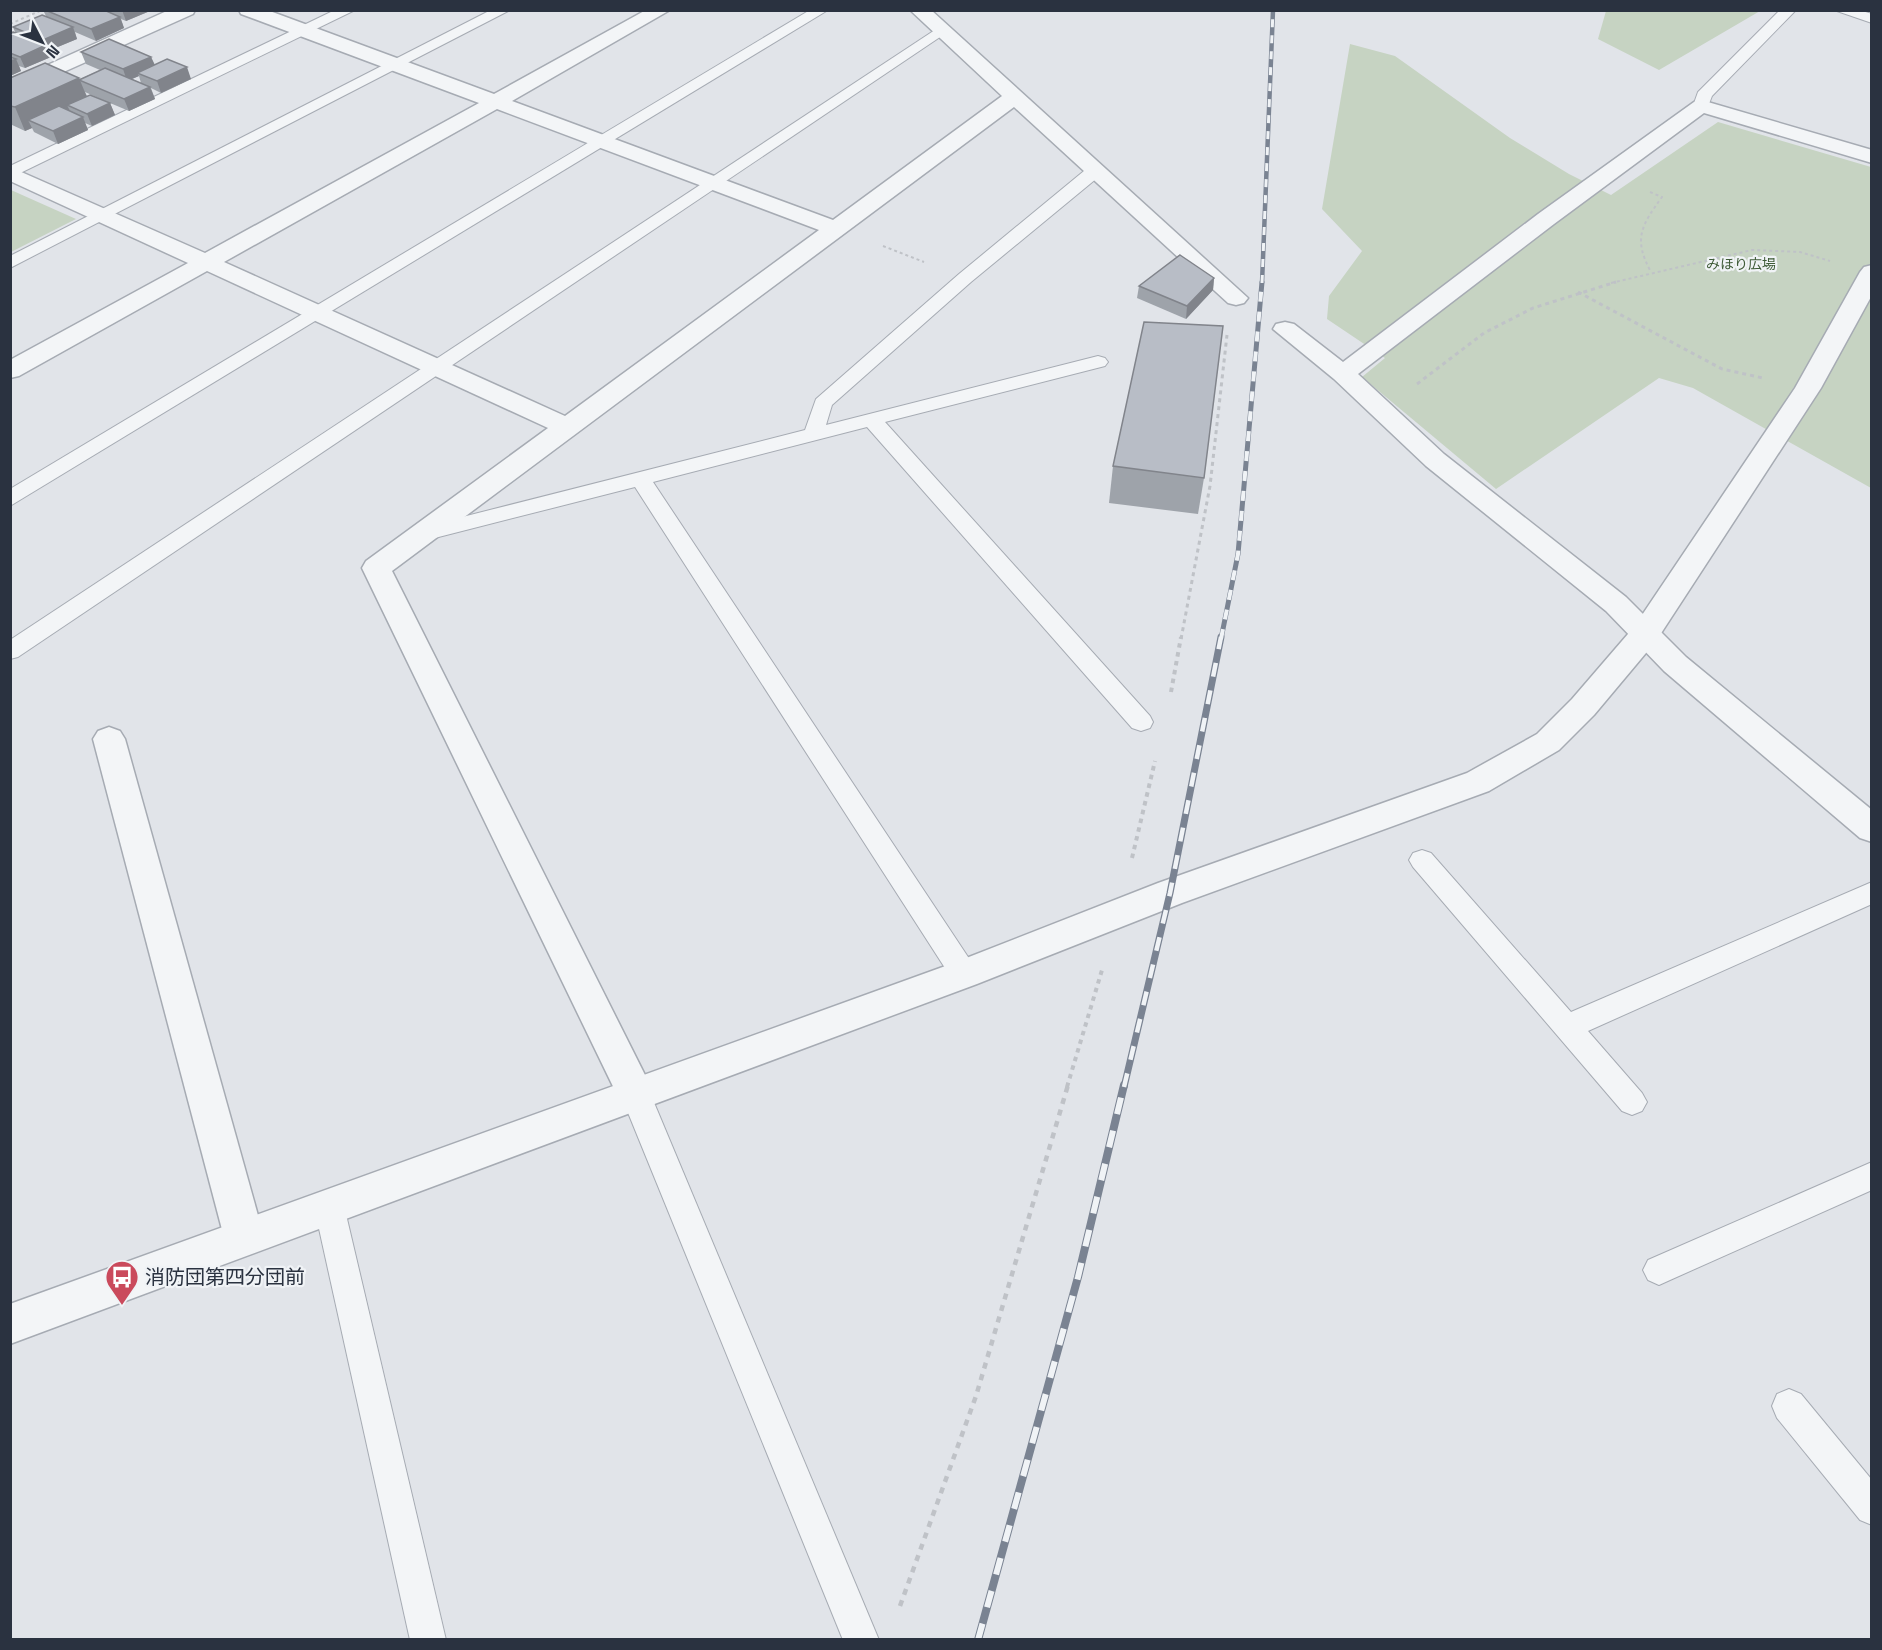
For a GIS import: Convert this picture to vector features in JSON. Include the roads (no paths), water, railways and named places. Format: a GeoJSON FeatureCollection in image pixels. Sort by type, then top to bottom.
{"type":"FeatureCollection","features":[{"type":"Feature","properties":{"kind":"street"},"geometry":{"type":"LineString","coordinates":[[10,90],[186,10]]}},
{"type":"Feature","properties":{"kind":"street"},"geometry":{"type":"LineString","coordinates":[[248,10],[835,228]]}},
{"type":"Feature","properties":{"kind":"street"},"geometry":{"type":"LineString","coordinates":[[10,371],[661,10]]}},
{"type":"Feature","properties":{"kind":"street"},"geometry":{"type":"LineString","coordinates":[[919,10],[1236,298]]}},
{"type":"Feature","properties":{"kind":"street"},"geometry":{"type":"LineString","coordinates":[[635,1093],[376,568],[565,426],[1015,96]]}},
{"type":"Feature","properties":{"kind":"street"},"geometry":{"type":"LineString","coordinates":[[1350,369],[1546,219],[1701,106],[1872,157]]}},
{"type":"Feature","properties":{"kind":"street"},"geometry":{"type":"LineString","coordinates":[[10,173],[565,426]]}},
{"type":"Feature","properties":{"kind":"street"},"geometry":{"type":"LineString","coordinates":[[10,1324],[964,974],[1170,893],[1478,782],[1548,742],[1583,707],[1645,634],[1808,388],[1871,272]]}},
{"type":"Feature","properties":{"kind":"street"},"geometry":{"type":"LineString","coordinates":[[1285,329],[1350,369],[1435,460],[1590,583],[1675,664],[1871,827]]}},
{"type":"Feature","properties":{"kind":"street"},"geometry":{"type":"LineString","coordinates":[[109,739],[244,1237]]}},
{"type":"Feature","properties":{"kind":"lane"},"geometry":{"type":"LineString","coordinates":[[10,173],[348,10]]}},
{"type":"Feature","properties":{"kind":"lane"},"geometry":{"type":"LineString","coordinates":[[10,263],[503,10]]}},
{"type":"Feature","properties":{"kind":"lane"},"geometry":{"type":"LineString","coordinates":[[1701,106],[1704,95],[1789,10]]}},
{"type":"Feature","properties":{"kind":"lane"},"geometry":{"type":"LineString","coordinates":[[1841,10],[1872,19]]}},
{"type":"Feature","properties":{"kind":"lane"},"geometry":{"type":"LineString","coordinates":[[10,499],[817,11]]}},
{"type":"Feature","properties":{"kind":"lane"},"geometry":{"type":"LineString","coordinates":[[10,651],[941,30]]}},
{"type":"Feature","properties":{"kind":"lane"},"geometry":{"type":"LineString","coordinates":[[813,436],[823,403],[965,278],[1096,170]]}},
{"type":"Feature","properties":{"kind":"lane"},"geometry":{"type":"LineString","coordinates":[[419,535],[1098,362]]}},
{"type":"Feature","properties":{"kind":"lane"},"geometry":{"type":"LineString","coordinates":[[873,421],[1141,722]]}},
{"type":"Feature","properties":{"kind":"lane"},"geometry":{"type":"LineString","coordinates":[[641,479],[964,974]]}},
{"type":"Feature","properties":{"kind":"lane"},"geometry":{"type":"LineString","coordinates":[[1422,860],[1632,1102]]}},
{"type":"Feature","properties":{"kind":"lane"},"geometry":{"type":"LineString","coordinates":[[1567,1027],[1872,892]]}},
{"type":"Feature","properties":{"kind":"lane"},"geometry":{"type":"LineString","coordinates":[[635,1093],[861,1640]]}},
{"type":"Feature","properties":{"kind":"lane"},"geometry":{"type":"LineString","coordinates":[[1659,1270],[1872,1175]]}},
{"type":"Feature","properties":{"kind":"lane"},"geometry":{"type":"LineString","coordinates":[[329,1206],[428,1640]]}},
{"type":"Feature","properties":{"kind":"lane"},"geometry":{"type":"LineString","coordinates":[[1789,1406],[1872,1508]]}},
{"type":"Feature","properties":{"kind":"railway"},"geometry":{"type":"LineString","coordinates":[[1262,283],[1273,10]]}},
{"type":"Feature","properties":{"kind":"railway"},"geometry":{"type":"LineString","coordinates":[[1221,639],[1238,554],[1262,282]]}},
{"type":"Feature","properties":{"kind":"railway"},"geometry":{"type":"LineString","coordinates":[[1124,1087],[1170,893],[1221,637]]}},
{"type":"Feature","properties":{"kind":"railway"},"geometry":{"type":"LineString","coordinates":[[978,1640],[1078,1277],[1124,1085]]}},
{"type":"Feature","properties":{"kind":"place","name":"消防団第四分団前"},"geometry":{"type":"Point","coordinates":[122,1306]}},
{"type":"Feature","properties":{"kind":"park label","name":"みほり広場"},"geometry":{"type":"Point","coordinates":[1741,264]}}]}
